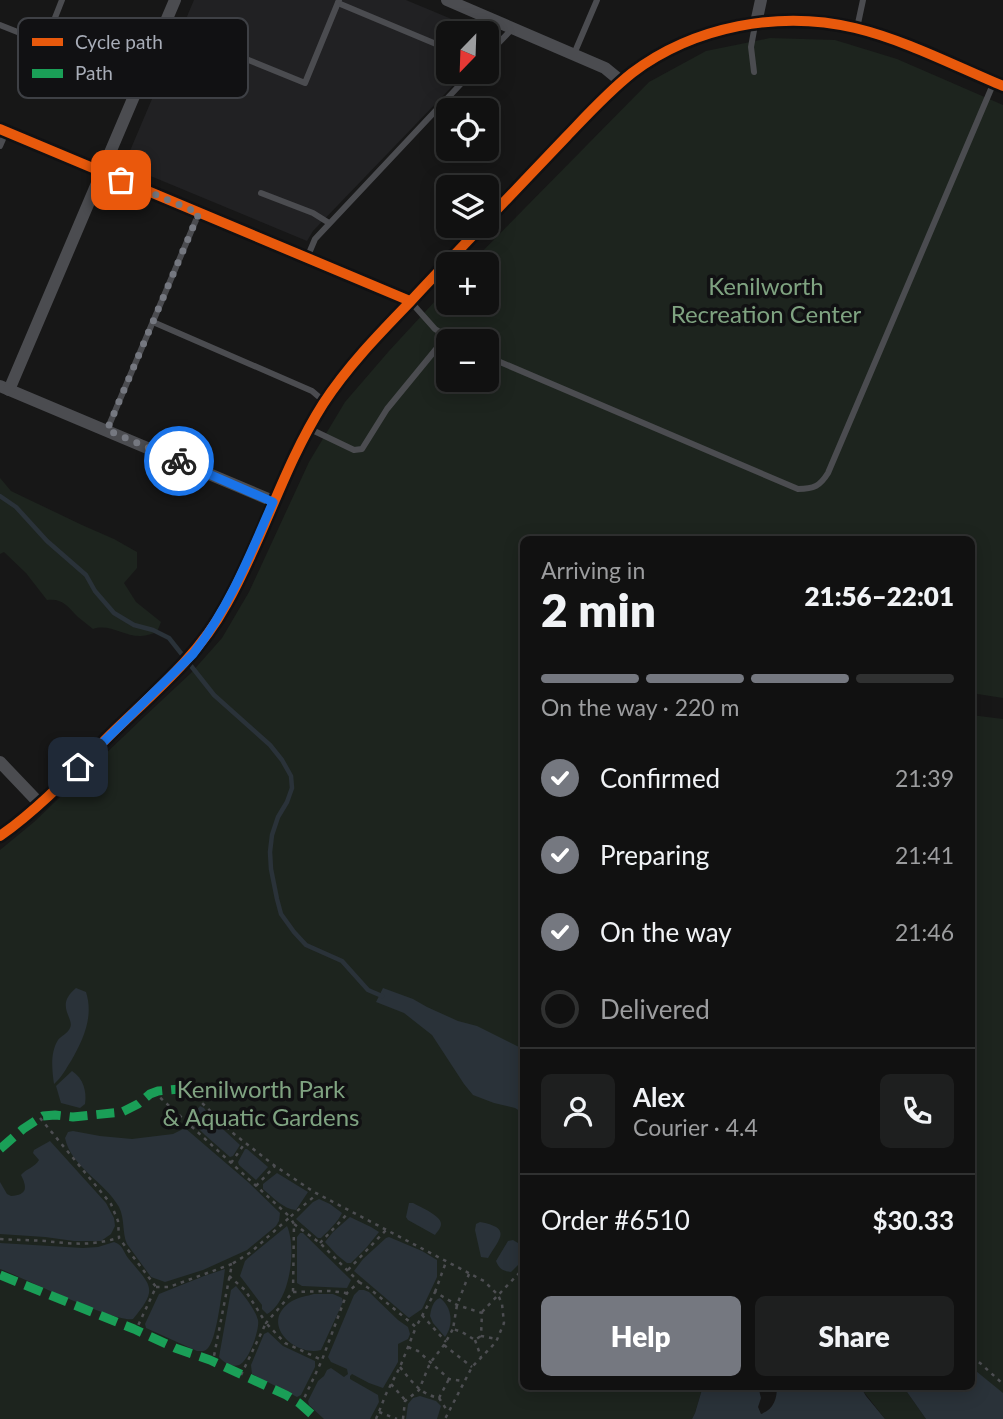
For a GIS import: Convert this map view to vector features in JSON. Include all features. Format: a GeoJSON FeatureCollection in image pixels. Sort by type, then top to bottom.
{"type":"FeatureCollection","features":[{"type":"Feature","properties":{"kind":"street"},"geometry":{"type":"LineString","coordinates":[[167,18],[175,0]]}},
{"type":"Feature","properties":{"kind":"street"},"geometry":{"type":"LineString","coordinates":[[447,0],[473,5],[513,28],[605,68],[622,82]]}},
{"type":"Feature","properties":{"kind":"street"},"geometry":{"type":"LineString","coordinates":[[756,23],[761,0]]}},
{"type":"Feature","properties":{"kind":"street"},"geometry":{"type":"LineString","coordinates":[[499,207],[622,82],[679,46],[719,31],[756,23],[805,21],[857,28],[897,41],[999,84]]}},
{"type":"Feature","properties":{"kind":"street"},"geometry":{"type":"LineString","coordinates":[[134,98],[5,388],[273,502]]}},
{"type":"Feature","properties":{"kind":"street"},"geometry":{"type":"LineString","coordinates":[[3,131],[410,301]]}},
{"type":"Feature","properties":{"kind":"street"},"geometry":{"type":"LineString","coordinates":[[0,836],[40,804],[193,654],[214,627],[228,602],[289,466],[324,402],[372,341],[470,238]]}},
{"type":"Feature","properties":{"kind":"street"},"geometry":{"type":"LineString","coordinates":[[0,762],[40,804]]}},
{"type":"Feature","properties":{"kind":"lane"},"geometry":{"type":"LineString","coordinates":[[55,18],[62,0]]}},
{"type":"Feature","properties":{"kind":"lane"},"geometry":{"type":"LineString","coordinates":[[574,54],[597,0]]}},
{"type":"Feature","properties":{"kind":"lane"},"geometry":{"type":"LineString","coordinates":[[857,28],[863,0]]}},
{"type":"Feature","properties":{"kind":"lane"},"geometry":{"type":"LineString","coordinates":[[248,60],[305,83],[339,1],[436,44]]}},
{"type":"Feature","properties":{"kind":"lane"},"geometry":{"type":"LineString","coordinates":[[754,72],[751,47],[756,23]]}},
{"type":"Feature","properties":{"kind":"lane"},"geometry":{"type":"LineString","coordinates":[[0,24],[18,32]]}},
{"type":"Feature","properties":{"kind":"lane"},"geometry":{"type":"LineString","coordinates":[[499,43],[513,28]]}},
{"type":"Feature","properties":{"kind":"lane"},"geometry":{"type":"LineString","coordinates":[[307,258],[315,239],[329,223],[460,84]]}},
{"type":"Feature","properties":{"kind":"lane"},"geometry":{"type":"LineString","coordinates":[[499,362],[798,489],[811,489],[821,485],[999,84]]}},
{"type":"Feature","properties":{"kind":"lane"},"geometry":{"type":"LineString","coordinates":[[0,146],[3,131]]}},
{"type":"Feature","properties":{"kind":"lane"},"geometry":{"type":"LineString","coordinates":[[261,193],[313,213],[329,223]]}},
{"type":"Feature","properties":{"kind":"lane"},"geometry":{"type":"LineString","coordinates":[[107,430],[199,213]]}},
{"type":"Feature","properties":{"kind":"lane"},"geometry":{"type":"LineString","coordinates":[[410,301],[436,331]]}},
{"type":"Feature","properties":{"kind":"lane"},"geometry":{"type":"LineString","coordinates":[[153,322],[312,391],[324,402]]}},
{"type":"Feature","properties":{"kind":"lane"},"geometry":{"type":"LineString","coordinates":[[309,429],[354,450],[362,449],[387,409],[436,349]]}},
{"type":"Feature","properties":{"kind":"path"},"geometry":{"type":"LineString","coordinates":[[180,1089],[199,1100],[275,1166],[317,1194],[484,1281],[498,1294],[505,1316],[504,1323],[497,1339],[463,1381],[445,1419]]}},
{"type":"Feature","properties":{"kind":"path"},"geometry":{"type":"LineString","coordinates":[[154,1092],[290,1217],[294,1224],[320,1243],[359,1282],[416,1327]]}},
{"type":"Feature","properties":{"kind":"path"},"geometry":{"type":"LineString","coordinates":[[40,1118],[111,1204],[118,1222],[119,1238],[156,1287]]}},
{"type":"Feature","properties":{"kind":"path"},"geometry":{"type":"LineString","coordinates":[[231,1163],[245,1142]]}},
{"type":"Feature","properties":{"kind":"path"},"geometry":{"type":"LineString","coordinates":[[256,1186],[275,1166]]}},
{"type":"Feature","properties":{"kind":"path"},"geometry":{"type":"LineString","coordinates":[[156,1287],[169,1287],[232,1264],[251,1252],[317,1194]]}},
{"type":"Feature","properties":{"kind":"path"},"geometry":{"type":"LineString","coordinates":[[320,1243],[350,1211]]}},
{"type":"Feature","properties":{"kind":"path"},"geometry":{"type":"LineString","coordinates":[[242,1375],[266,1323],[293,1292],[294,1224]]}},
{"type":"Feature","properties":{"kind":"path"},"geometry":{"type":"LineString","coordinates":[[348,1270],[386,1230]]}},
{"type":"Feature","properties":{"kind":"path"},"geometry":{"type":"LineString","coordinates":[[0,1239],[71,1245],[98,1244],[119,1238]]}},
{"type":"Feature","properties":{"kind":"path"},"geometry":{"type":"LineString","coordinates":[[376,1419],[416,1327],[435,1292],[446,1261]]}},
{"type":"Feature","properties":{"kind":"path"},"geometry":{"type":"LineString","coordinates":[[213,1362],[232,1264]]}},
{"type":"Feature","properties":{"kind":"path"},"geometry":{"type":"LineString","coordinates":[[481,1336],[482,1313],[520,1272]]}},
{"type":"Feature","properties":{"kind":"path"},"geometry":{"type":"LineString","coordinates":[[403,1419],[405,1401],[419,1390],[430,1363],[453,1329],[457,1305],[469,1274]]}},
{"type":"Feature","properties":{"kind":"path"},"geometry":{"type":"LineString","coordinates":[[229,1276],[245,1290],[266,1323],[285,1343],[322,1360]]}},
{"type":"Feature","properties":{"kind":"path"},"geometry":{"type":"LineString","coordinates":[[301,1405],[322,1360],[347,1293],[359,1282]]}},
{"type":"Feature","properties":{"kind":"path"},"geometry":{"type":"LineString","coordinates":[[136,1330],[156,1287]]}},
{"type":"Feature","properties":{"kind":"path"},"geometry":{"type":"LineString","coordinates":[[293,1292],[347,1293]]}},
{"type":"Feature","properties":{"kind":"path"},"geometry":{"type":"LineString","coordinates":[[435,1292],[457,1305],[482,1313]]}},
{"type":"Feature","properties":{"kind":"path"},"geometry":{"type":"LineString","coordinates":[[422,1315],[445,1343],[472,1367]]}},
{"type":"Feature","properties":{"kind":"path"},"geometry":{"type":"LineString","coordinates":[[453,1329],[475,1340],[481,1357]]}},
{"type":"Feature","properties":{"kind":"path"},"geometry":{"type":"LineString","coordinates":[[475,1340],[481,1336],[497,1339]]}},
{"type":"Feature","properties":{"kind":"path"},"geometry":{"type":"LineString","coordinates":[[408,1347],[418,1350],[449,1379],[463,1381]]}},
{"type":"Feature","properties":{"kind":"path"},"geometry":{"type":"LineString","coordinates":[[975,1361],[1003,1384]]}},
{"type":"Feature","properties":{"kind":"path"},"geometry":{"type":"LineString","coordinates":[[400,1367],[419,1390],[439,1398],[448,1412]]}},
{"type":"Feature","properties":{"kind":"path"},"geometry":{"type":"LineString","coordinates":[[439,1398],[449,1379]]}},
{"type":"Feature","properties":{"kind":"path"},"geometry":{"type":"LineString","coordinates":[[391,1384],[405,1401]]}},
{"type":"Feature","properties":{"kind":"path"},"geometry":{"type":"LineString","coordinates":[[379,1412],[397,1419]]}},
{"type":"Feature","properties":{"kind":"shaded area"},"geometry":{"type":"Polygon","coordinates":[[[194,0],[406,0],[456,21],[436,21],[436,84],[454,84],[441,98],[436,98],[436,103],[313,231],[307,241],[124,165],[152,98],[248,98],[248,18],[186,18],[194,0]]]}},
{"type":"Feature","properties":{"kind":"shaded area"},"geometry":{"type":"Polygon","coordinates":[[[76,988],[86,992],[89,1010],[86,1028],[71,1061],[54,1084],[54,1050],[58,1040],[70,1028],[66,1000],[76,988]]]}},
{"type":"Feature","properties":{"kind":"shaded area"},"geometry":{"type":"Polygon","coordinates":[[[383,988],[458,1021],[477,1026],[520,1048],[520,1111],[473,1095],[432,1035],[404,1013],[376,1002],[383,988]]]}},
{"type":"Feature","properties":{"kind":"shaded area"},"geometry":{"type":"Polygon","coordinates":[[[72,1071],[79,1077],[85,1090],[85,1104],[80,1108],[61,1103],[56,1086],[72,1071]]]}},
{"type":"Feature","properties":{"kind":"shaded area"},"geometry":{"type":"Polygon","coordinates":[[[200,1106],[240,1145],[233,1156],[230,1157],[190,1120],[200,1106]]]}},
{"type":"Feature","properties":{"kind":"shaded area"},"geometry":{"type":"Polygon","coordinates":[[[185,1128],[280,1213],[279,1221],[247,1250],[203,1270],[165,1282],[151,1277],[127,1244],[119,1207],[74,1158],[65,1138],[68,1132],[73,1131],[132,1139],[173,1134],[185,1128]]]}},
{"type":"Feature","properties":{"kind":"shaded area"},"geometry":{"type":"Polygon","coordinates":[[[50,1141],[106,1203],[114,1218],[115,1226],[111,1234],[101,1241],[0,1234],[0,1182],[7,1194],[21,1194],[25,1187],[21,1175],[39,1160],[33,1153],[34,1150],[50,1141]]]}},
{"type":"Feature","properties":{"kind":"shaded area"},"geometry":{"type":"Polygon","coordinates":[[[245,1149],[268,1167],[256,1180],[239,1165],[245,1149]]]}},
{"type":"Feature","properties":{"kind":"shaded area"},"geometry":{"type":"Polygon","coordinates":[[[277,1173],[308,1192],[296,1210],[282,1205],[263,1189],[263,1184],[277,1173]]]}},
{"type":"Feature","properties":{"kind":"shaded area"},"geometry":{"type":"Polygon","coordinates":[[[319,1199],[342,1213],[321,1238],[296,1219],[319,1199]]]}},
{"type":"Feature","properties":{"kind":"shaded area"},"geometry":{"type":"Polygon","coordinates":[[[409,1203],[438,1218],[441,1225],[435,1235],[408,1220],[406,1217],[409,1203]]]}},
{"type":"Feature","properties":{"kind":"shaded area"},"geometry":{"type":"Polygon","coordinates":[[[350,1217],[379,1232],[351,1263],[347,1263],[325,1242],[350,1217]]]}},
{"type":"Feature","properties":{"kind":"shaded area"},"geometry":{"type":"Polygon","coordinates":[[[480,1222],[497,1227],[500,1231],[499,1240],[488,1258],[481,1257],[475,1230],[476,1224],[480,1222]]]}},
{"type":"Feature","properties":{"kind":"shaded area"},"geometry":{"type":"Polygon","coordinates":[[[287,1226],[291,1247],[289,1274],[281,1298],[267,1314],[240,1276],[245,1261],[287,1226]]]}},
{"type":"Feature","properties":{"kind":"shaded area"},"geometry":{"type":"Polygon","coordinates":[[[300,1233],[351,1280],[347,1288],[302,1286],[297,1283],[297,1237],[300,1233]]]}},
{"type":"Feature","properties":{"kind":"shaded area"},"geometry":{"type":"Polygon","coordinates":[[[389,1237],[437,1260],[437,1277],[422,1309],[409,1318],[354,1271],[363,1259],[389,1237]]]}},
{"type":"Feature","properties":{"kind":"shaded area"},"geometry":{"type":"Polygon","coordinates":[[[513,1240],[520,1244],[520,1263],[511,1272],[502,1269],[496,1261],[508,1241],[513,1240]]]}},
{"type":"Feature","properties":{"kind":"shaded area"},"geometry":{"type":"Polygon","coordinates":[[[114,1242],[121,1247],[149,1287],[146,1300],[133,1319],[89,1307],[0,1269],[0,1243],[83,1248],[114,1242]]]}},
{"type":"Feature","properties":{"kind":"shaded area"},"geometry":{"type":"Polygon","coordinates":[[[225,1269],[217,1323],[206,1350],[197,1351],[146,1328],[145,1324],[159,1294],[225,1269]]]}},
{"type":"Feature","properties":{"kind":"shaded area"},"geometry":{"type":"Polygon","coordinates":[[[236,1286],[254,1311],[258,1324],[246,1358],[239,1365],[233,1366],[219,1357],[231,1290],[236,1286]]]}},
{"type":"Feature","properties":{"kind":"shaded area"},"geometry":{"type":"Polygon","coordinates":[[[359,1290],[369,1292],[408,1327],[410,1334],[408,1339],[398,1344],[398,1362],[383,1388],[352,1374],[350,1376],[350,1379],[378,1395],[379,1402],[370,1419],[324,1419],[308,1401],[327,1370],[331,1368],[344,1377],[348,1374],[347,1369],[331,1362],[328,1357],[354,1295],[359,1290]]]}},
{"type":"Feature","properties":{"kind":"shaded area"},"geometry":{"type":"Polygon","coordinates":[[[314,1294],[333,1294],[342,1298],[343,1302],[321,1350],[311,1351],[291,1343],[284,1336],[279,1328],[278,1318],[282,1309],[292,1301],[314,1294]]]}},
{"type":"Feature","properties":{"kind":"shaded area"},"geometry":{"type":"Polygon","coordinates":[[[440,1298],[447,1306],[450,1316],[450,1327],[445,1337],[430,1316],[434,1303],[440,1298]]]}},
{"type":"Feature","properties":{"kind":"shaded area"},"geometry":{"type":"Polygon","coordinates":[[[268,1332],[283,1346],[315,1361],[315,1367],[301,1395],[297,1397],[252,1374],[251,1365],[264,1334],[268,1332]]]}},
{"type":"Feature","properties":{"kind":"shaded area"},"geometry":{"type":"Polygon","coordinates":[[[975,1370],[1003,1393],[1003,1419],[926,1419],[904,1390],[975,1390],[975,1370]]]}},
{"type":"Feature","properties":{"kind":"shaded area"},"geometry":{"type":"Polygon","coordinates":[[[702,1390],[759,1390],[761,1398],[758,1407],[761,1414],[774,1403],[777,1390],[862,1390],[885,1419],[692,1419],[702,1390]]]}},
{"type":"Feature","properties":{"kind":"shaded area"},"geometry":{"type":"Polygon","coordinates":[[[420,1396],[436,1401],[441,1406],[437,1419],[406,1419],[408,1404],[413,1398],[420,1396]]]}},
{"type":"Feature","properties":{"kind":"green space","name":"Kenilworth Park & Aquatic Gardens"},"geometry":{"type":"Polygon","coordinates":[[[770,38],[835,40],[897,59],[1003,105],[1003,698],[975,694],[975,536],[520,536],[520,1390],[702,1390],[692,1419],[0,1419],[0,850],[34,822],[191,673],[222,638],[249,592],[309,462],[345,402],[436,300],[436,315],[499,315],[499,252],[482,252],[496,238],[499,238],[499,235],[649,82],[706,51],[770,38]]]}},
{"type":"Feature","properties":{"kind":"green space"},"geometry":{"type":"Polygon","coordinates":[[[0,478],[11,491],[137,552],[137,568],[124,583],[136,602],[161,622],[157,632],[140,636],[105,628],[93,629],[65,604],[57,600],[47,600],[26,573],[4,552],[0,554],[0,478]]]}},
{"type":"Feature","properties":{"kind":"green space"},"geometry":{"type":"Polygon","coordinates":[[[975,716],[1003,719],[1003,1410],[975,1389],[975,716]]]}},
{"type":"Feature","properties":{"kind":"green space"},"geometry":{"type":"Polygon","coordinates":[[[862,1390],[904,1390],[926,1419],[885,1419],[862,1390]]]}},
{"type":"Feature","properties":{"kind":"waterway"},"geometry":{"type":"LineString","coordinates":[[0,496],[16,507],[47,541],[86,575],[95,591],[114,613],[134,625],[169,638],[214,695],[270,745],[282,760],[291,776],[292,788],[278,817],[270,852],[281,914],[306,945],[342,961],[368,990],[382,996]]}},
{"type":"Feature","properties":{"kind":"marked path"},"geometry":{"type":"LineString","coordinates":[[0,1149],[43,1116],[73,1117],[122,1112],[150,1094],[181,1089]]}},
{"type":"Feature","properties":{"kind":"marked path"},"geometry":{"type":"LineString","coordinates":[[0,1275],[210,1360],[286,1395],[317,1419]]}},
{"type":"Feature","properties":{"kind":"cycle path"},"geometry":{"type":"LineString","coordinates":[[499,207],[590,111],[632,73],[682,44],[739,26],[797,21],[855,28],[892,39],[1003,86]]}},
{"type":"Feature","properties":{"kind":"cycle path"},"geometry":{"type":"LineString","coordinates":[[0,129],[410,301]]}},
{"type":"Feature","properties":{"kind":"cycle path"},"geometry":{"type":"LineString","coordinates":[[0,836],[57,788],[202,642],[239,580],[296,453],[323,404],[363,352],[471,238]]}},
{"type":"Feature","properties":{"kind":"way so far"},"geometry":{"type":"LineString","coordinates":[[121,180],[199,213],[107,430],[179,461]]}},
{"type":"Feature","properties":{"kind":"route"},"geometry":{"type":"LineString","coordinates":[[78,767],[193,654],[207,636],[238,583],[273,502],[179,461]]}},
{"type":"Feature","properties":{"kind":"park label","name":"Kenilworth Recreation Center"},"geometry":{"type":"Point","coordinates":[766,301]}}]}
